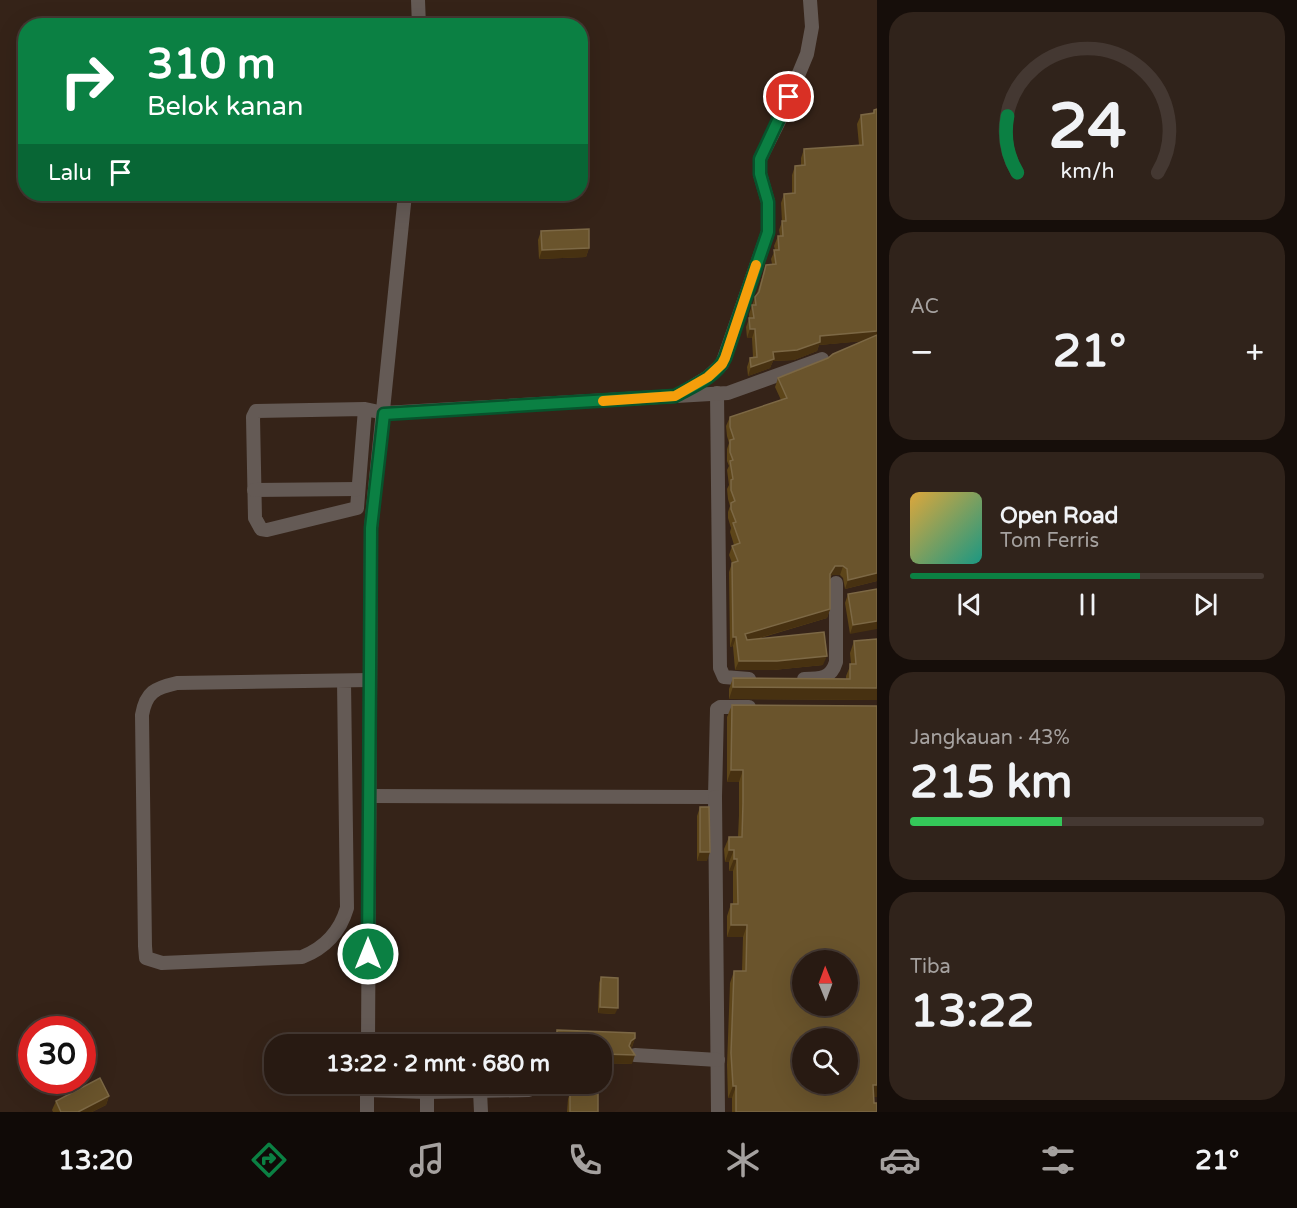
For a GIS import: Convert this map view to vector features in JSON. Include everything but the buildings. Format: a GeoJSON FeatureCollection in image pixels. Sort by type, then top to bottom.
{"type":"FeatureCollection","features":[{"type":"Feature","properties":{"kind":"street"},"geometry":{"type":"LineString","coordinates":[[418,0],[418,18]]}},
{"type":"Feature","properties":{"kind":"street"},"geometry":{"type":"LineString","coordinates":[[675,396],[708,377],[722,364],[768,232],[768,202],[760,174],[760,159],[780,119],[807,54],[812,27],[810,0]]}},
{"type":"Feature","properties":{"kind":"street"},"geometry":{"type":"LineString","coordinates":[[368,1034],[371,528],[404,201]]}},
{"type":"Feature","properties":{"kind":"street"},"geometry":{"type":"LineString","coordinates":[[365,409],[358,505],[354,510],[264,530],[256,523],[254,412],[258,410],[365,409],[384,414],[717,393],[737,390],[822,359]]}},
{"type":"Feature","properties":{"kind":"street"},"geometry":{"type":"LineString","coordinates":[[717,393],[720,668],[724,677],[731,679],[764,679]]}},
{"type":"Feature","properties":{"kind":"street"},"geometry":{"type":"LineString","coordinates":[[254,490],[358,489]]}},
{"type":"Feature","properties":{"kind":"street"},"geometry":{"type":"LineString","coordinates":[[787,679],[820,680],[834,670],[836,662],[836,583]]}},
{"type":"Feature","properties":{"kind":"street"},"geometry":{"type":"LineString","coordinates":[[344,681],[347,908],[342,923],[329,941],[314,952],[302,957],[162,963],[146,958],[142,715],[149,694],[161,687],[177,683],[370,680]]}},
{"type":"Feature","properties":{"kind":"street"},"geometry":{"type":"LineString","coordinates":[[718,1112],[715,796],[717,708],[765,707]]}},
{"type":"Feature","properties":{"kind":"street"},"geometry":{"type":"LineString","coordinates":[[370,795],[715,796]]}},
{"type":"Feature","properties":{"kind":"street"},"geometry":{"type":"LineString","coordinates":[[635,1054],[718,1060]]}},
{"type":"Feature","properties":{"kind":"street"},"geometry":{"type":"LineString","coordinates":[[367,1112],[368,1094]]}},
{"type":"Feature","properties":{"kind":"street"},"geometry":{"type":"LineString","coordinates":[[427,1094],[427,1112]]}},
{"type":"Feature","properties":{"kind":"street"},"geometry":{"type":"LineString","coordinates":[[480,1094],[481,1112]]}},
{"type":"Feature","properties":{"kind":"slow traffic"},"geometry":{"type":"LineString","coordinates":[[603,401],[675,396],[717,371],[725,358],[756,265]]}},
{"type":"Feature","properties":{"kind":"route"},"geometry":{"type":"LineString","coordinates":[[368,954],[371,528],[384,414],[675,396],[717,371],[725,358],[768,232],[768,202],[760,174],[760,159],[789,97]]}}]}
